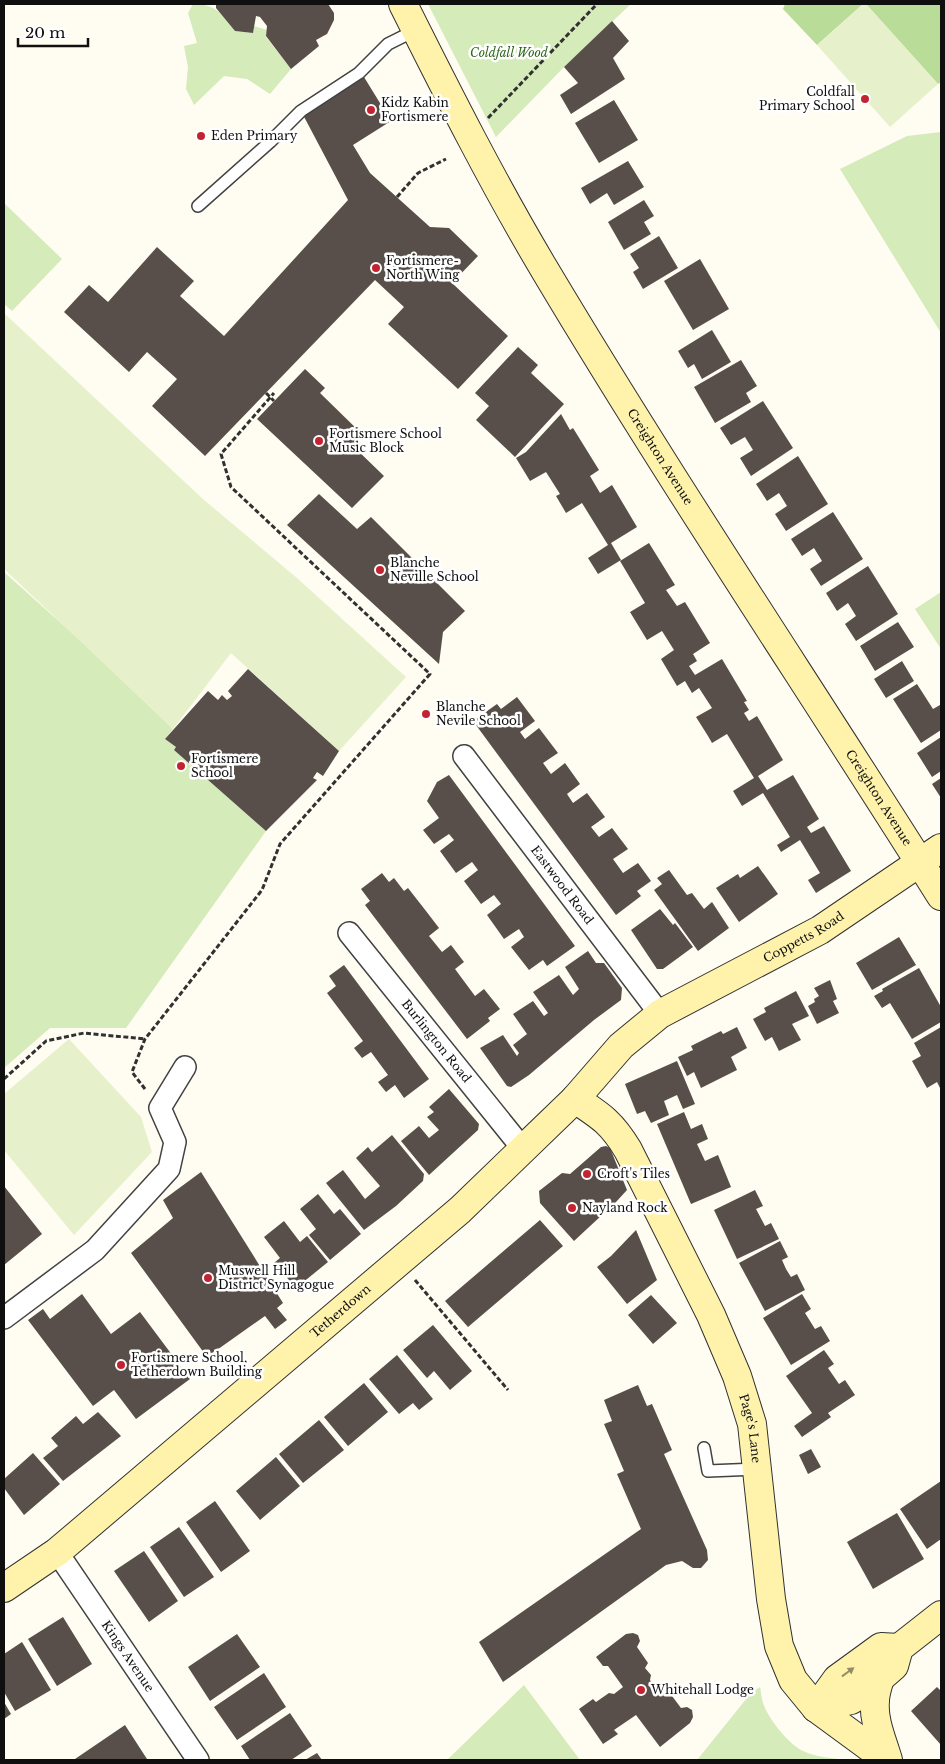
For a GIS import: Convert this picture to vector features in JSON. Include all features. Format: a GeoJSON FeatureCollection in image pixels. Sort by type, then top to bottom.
{"type":"FeatureCollection","features":[{"type":"Feature","properties":{"kind":"street","name":"Creighton Avenue"},"geometry":{"type":"LineString","coordinates":[[403,4],[473,143],[544,270],[820,709],[931,856],[941,896]]}},
{"type":"Feature","properties":{"kind":"street","name":"Eastwood Road"},"geometry":{"type":"LineString","coordinates":[[464,756],[660,1014]]}},
{"type":"Feature","properties":{"kind":"street","name":"Coppetts Road"},"geometry":{"type":"LineString","coordinates":[[660,1014],[820,930],[931,856]]}},
{"type":"Feature","properties":{"kind":"street","name":"Burlington Road"},"geometry":{"type":"LineString","coordinates":[[349,933],[523,1149]]}},
{"type":"Feature","properties":{"kind":"street","name":"Tetherdown"},"geometry":{"type":"LineString","coordinates":[[4,1588],[57,1552],[460,1210],[575,1099],[621,1046],[660,1014]]}},
{"type":"Feature","properties":{"kind":"street"},"geometry":{"type":"LineString","coordinates":[[4,1318],[95,1250],[170,1168],[175,1142],[160,1108],[185,1067]]}},
{"type":"Feature","properties":{"kind":"street","name":"Page's Lane"},"geometry":{"type":"LineString","coordinates":[[575,1099],[601,1116],[617,1131],[711,1315],[737,1376],[752,1424],[766,1561],[780,1646],[794,1680],[816,1708],[888,1760]]}},
{"type":"Feature","properties":{"kind":"street","name":"Kings Avenue"},"geometry":{"type":"LineString","coordinates":[[57,1552],[198,1760]]}},
{"type":"Feature","properties":{"kind":"street"},"geometry":{"type":"LineString","coordinates":[[816,1708],[851,1700],[894,1666],[899,1648],[941,1615]]}},
{"type":"Feature","properties":{"kind":"street"},"geometry":{"type":"LineString","coordinates":[[816,1708],[837,1679],[881,1647],[899,1648]]}},
{"type":"Feature","properties":{"kind":"street"},"geometry":{"type":"LineString","coordinates":[[880,1678],[874,1707],[888,1760]]}},
{"type":"Feature","properties":{"kind":"lane"},"geometry":{"type":"LineString","coordinates":[[198,206],[270,142],[301,111],[358,73],[388,44],[416,30]]}},
{"type":"Feature","properties":{"kind":"lane"},"geometry":{"type":"LineString","coordinates":[[704,1448],[708,1471],[758,1469]]}},
{"type":"Feature","properties":{"kind":"path"},"geometry":{"type":"LineString","coordinates":[[486,120],[493,115],[597,4]]}},
{"type":"Feature","properties":{"kind":"path"},"geometry":{"type":"LineString","coordinates":[[397,197],[418,173],[446,159]]}},
{"type":"Feature","properties":{"kind":"path"},"geometry":{"type":"LineString","coordinates":[[160,1108],[132,1072],[145,1039],[262,890],[280,844],[430,674],[231,487],[221,454],[274,392]]}},
{"type":"Feature","properties":{"kind":"path"},"geometry":{"type":"LineString","coordinates":[[266,393],[274,401]]}},
{"type":"Feature","properties":{"kind":"path"},"geometry":{"type":"LineString","coordinates":[[4,1079],[46,1041],[84,1033],[145,1039]]}},
{"type":"Feature","properties":{"kind":"path"},"geometry":{"type":"LineString","coordinates":[[400,1262],[508,1390]]}},
{"type":"Feature","properties":{"kind":"green space"},"geometry":{"type":"Polygon","coordinates":[[[193,4],[213,8],[222,15],[235,31],[253,33],[254,26],[267,30],[266,37],[291,69],[270,94],[247,79],[224,76],[194,105],[186,89],[188,67],[184,46],[197,43],[188,13],[193,4]]]}},
{"type":"Feature","properties":{"kind":"green space","name":"Coldfall Wood"},"geometry":{"type":"Polygon","coordinates":[[[428,4],[631,4],[564,67],[496,137],[428,4]]]}},
{"type":"Feature","properties":{"kind":"green space"},"geometry":{"type":"Polygon","coordinates":[[[785,4],[863,4],[817,45],[783,9],[785,4]]]}},
{"type":"Feature","properties":{"kind":"green space"},"geometry":{"type":"Polygon","coordinates":[[[863,4],[866,4],[938,84],[890,127],[817,45],[863,4]]]}},
{"type":"Feature","properties":{"kind":"green space"},"geometry":{"type":"Polygon","coordinates":[[[866,4],[941,4],[941,82],[938,84],[866,4]]]}},
{"type":"Feature","properties":{"kind":"green space"},"geometry":{"type":"Polygon","coordinates":[[[941,132],[941,333],[840,169],[907,136],[941,132]]]}},
{"type":"Feature","properties":{"kind":"green space"},"geometry":{"type":"Polygon","coordinates":[[[4,203],[62,259],[12,311],[4,304],[4,203]]]}},
{"type":"Feature","properties":{"kind":"green space"},"geometry":{"type":"Polygon","coordinates":[[[4,313],[204,500],[297,578],[406,677],[339,751],[231,653],[173,729],[4,569],[4,313]]]}},
{"type":"Feature","properties":{"kind":"green space"},"geometry":{"type":"Polygon","coordinates":[[[4,572],[82,642],[173,729],[165,739],[176,747],[174,750],[266,831],[126,1028],[50,1028],[4,1068],[4,572]]]}},
{"type":"Feature","properties":{"kind":"green space"},"geometry":{"type":"Polygon","coordinates":[[[941,592],[941,649],[915,609],[941,592]]]}},
{"type":"Feature","properties":{"kind":"green space"},"geometry":{"type":"Polygon","coordinates":[[[69,1039],[141,1117],[152,1152],[74,1235],[4,1150],[4,1094],[69,1039]]]}},
{"type":"Feature","properties":{"kind":"green space"},"geometry":{"type":"Polygon","coordinates":[[[524,1685],[580,1760],[447,1760],[524,1685]]]}},
{"type":"Feature","properties":{"kind":"green space"},"geometry":{"type":"Polygon","coordinates":[[[760,1687],[764,1706],[778,1728],[791,1742],[808,1753],[845,1760],[697,1760],[751,1693],[760,1687]]]}},
{"type":"Feature","properties":{"kind":"building"},"geometry":{"type":"Polygon","coordinates":[[[216,4],[328,4],[334,13],[334,20],[327,34],[316,40],[319,46],[291,69],[266,36],[267,26],[260,17],[256,16],[253,33],[235,31],[216,8],[216,4]]]}},
{"type":"Feature","properties":{"kind":"building"},"geometry":{"type":"Polygon","coordinates":[[[612,21],[629,41],[613,58],[625,79],[571,114],[560,95],[578,83],[564,67],[612,21]]]}},
{"type":"Feature","properties":{"kind":"building","name":"Fortismere- North Wing"},"geometry":{"type":"Polygon","coordinates":[[[364,77],[391,121],[353,145],[370,173],[430,227],[449,228],[478,256],[452,283],[508,336],[458,389],[388,324],[404,307],[375,280],[205,456],[152,406],[177,379],[147,352],[129,372],[64,312],[89,285],[108,302],[157,247],[194,281],[180,296],[224,336],[348,200],[301,111],[364,77]]]}},
{"type":"Feature","properties":{"kind":"building"},"geometry":{"type":"Polygon","coordinates":[[[614,100],[638,140],[599,163],[575,123],[614,100]]]}},
{"type":"Feature","properties":{"kind":"building"},"geometry":{"type":"Polygon","coordinates":[[[628,161],[644,187],[614,205],[607,193],[590,204],[581,188],[628,161]]]}},
{"type":"Feature","properties":{"kind":"building"},"geometry":{"type":"Polygon","coordinates":[[[644,200],[654,216],[644,222],[651,234],[624,250],[608,222],[644,200]]]}},
{"type":"Feature","properties":{"kind":"building"},"geometry":{"type":"Polygon","coordinates":[[[659,236],[678,268],[643,289],[633,272],[639,268],[630,254],[659,236]]]}},
{"type":"Feature","properties":{"kind":"building"},"geometry":{"type":"Polygon","coordinates":[[[700,259],[729,309],[693,330],[664,281],[700,259]]]}},
{"type":"Feature","properties":{"kind":"building"},"geometry":{"type":"Polygon","coordinates":[[[712,330],[731,362],[702,379],[694,364],[688,368],[678,351],[712,330]]]}},
{"type":"Feature","properties":{"kind":"building"},"geometry":{"type":"Polygon","coordinates":[[[518,347],[538,365],[531,373],[564,404],[515,457],[476,420],[489,406],[475,393],[518,347]]]}},
{"type":"Feature","properties":{"kind":"building"},"geometry":{"type":"Polygon","coordinates":[[[741,360],[757,386],[746,393],[751,402],[715,423],[694,387],[741,360]]]}},
{"type":"Feature","properties":{"kind":"building","name":"Fortismere School Music Block"},"geometry":{"type":"Polygon","coordinates":[[[305,369],[325,388],[320,393],[363,435],[353,446],[384,476],[352,508],[257,419],[305,369]]]}},
{"type":"Feature","properties":{"kind":"building"},"geometry":{"type":"Polygon","coordinates":[[[763,401],[793,448],[751,476],[740,458],[753,450],[745,437],[731,445],[720,428],[763,401]]]}},
{"type":"Feature","properties":{"kind":"building"},"geometry":{"type":"Polygon","coordinates":[[[561,414],[570,430],[573,428],[599,470],[590,476],[600,493],[612,485],[637,527],[611,543],[621,560],[598,574],[588,558],[608,545],[582,503],[566,513],[556,496],[560,494],[546,472],[530,481],[516,458],[526,452],[561,414]]]}},
{"type":"Feature","properties":{"kind":"building"},"geometry":{"type":"Polygon","coordinates":[[[798,456],[828,504],[786,531],[775,514],[787,506],[779,493],[767,501],[756,484],[798,456]]]}},
{"type":"Feature","properties":{"kind":"building","name":"Blanche Neville School"},"geometry":{"type":"Polygon","coordinates":[[[319,494],[357,529],[371,517],[465,611],[443,632],[439,664],[287,525],[319,494]]]}},
{"type":"Feature","properties":{"kind":"building"},"geometry":{"type":"Polygon","coordinates":[[[833,512],[863,559],[821,586],[810,569],[822,561],[814,548],[802,556],[791,539],[833,512]]]}},
{"type":"Feature","properties":{"kind":"building"},"geometry":{"type":"Polygon","coordinates":[[[649,543],[675,585],[666,590],[677,606],[685,602],[710,643],[693,654],[697,661],[689,666],[695,675],[722,659],[747,701],[744,702],[749,710],[744,713],[749,721],[757,716],[783,760],[758,776],[767,790],[793,775],[819,819],[807,827],[811,833],[824,826],[851,871],[816,893],[808,880],[820,873],[800,840],[781,852],[777,845],[790,837],[763,793],[742,806],[733,791],[754,778],[727,734],[712,743],[696,717],[712,708],[699,688],[692,693],[685,681],[677,686],[661,659],[674,650],[662,631],[647,640],[630,612],[645,603],[620,561],[649,543]]]}},
{"type":"Feature","properties":{"kind":"building"},"geometry":{"type":"Polygon","coordinates":[[[868,566],[898,614],[856,641],[845,624],[856,616],[848,603],[837,611],[826,593],[868,566]]]}},
{"type":"Feature","properties":{"kind":"building"},"geometry":{"type":"Polygon","coordinates":[[[898,622],[914,647],[875,671],[860,646],[898,622]]]}},
{"type":"Feature","properties":{"kind":"building"},"geometry":{"type":"Polygon","coordinates":[[[902,661],[914,681],[886,698],[874,679],[902,661]]]}},
{"type":"Feature","properties":{"kind":"building"},"geometry":{"type":"Polygon","coordinates":[[[248,669],[339,751],[323,776],[317,772],[313,778],[317,780],[266,831],[174,750],[176,747],[165,739],[208,691],[218,700],[222,695],[227,700],[232,696],[228,691],[248,669]]]}},
{"type":"Feature","properties":{"kind":"building"},"geometry":{"type":"Polygon","coordinates":[[[917,684],[933,709],[940,705],[941,707],[941,730],[921,743],[893,699],[917,684]]]}},
{"type":"Feature","properties":{"kind":"building"},"geometry":{"type":"Polygon","coordinates":[[[517,697],[535,721],[520,732],[525,739],[539,728],[558,753],[543,763],[551,774],[565,763],[580,784],[567,794],[573,803],[587,793],[605,817],[591,827],[599,837],[612,828],[628,849],[613,859],[623,873],[638,863],[651,881],[637,891],[641,896],[616,915],[473,721],[497,704],[501,709],[517,697]]]}},
{"type":"Feature","properties":{"kind":"building"},"geometry":{"type":"Polygon","coordinates":[[[941,737],[941,771],[932,777],[917,753],[941,737]]]}},
{"type":"Feature","properties":{"kind":"building"},"geometry":{"type":"Polygon","coordinates":[[[449,775],[575,946],[547,966],[543,960],[529,970],[511,947],[524,937],[519,929],[504,939],[487,915],[501,904],[494,895],[481,904],[464,881],[478,870],[472,862],[456,873],[440,851],[454,840],[449,834],[434,844],[423,830],[439,818],[427,801],[437,782],[449,775]]]}},
{"type":"Feature","properties":{"kind":"building"},"geometry":{"type":"Polygon","coordinates":[[[941,778],[941,798],[932,784],[941,778]]]}},
{"type":"Feature","properties":{"kind":"building"},"geometry":{"type":"Polygon","coordinates":[[[758,866],[778,894],[739,922],[716,888],[738,874],[740,878],[758,866]]]}},
{"type":"Feature","properties":{"kind":"building"},"geometry":{"type":"Polygon","coordinates":[[[669,870],[687,895],[692,893],[704,909],[712,902],[729,928],[698,951],[654,890],[662,884],[657,878],[669,870]]]}},
{"type":"Feature","properties":{"kind":"building"},"geometry":{"type":"Polygon","coordinates":[[[382,873],[389,882],[394,878],[404,891],[408,888],[439,928],[429,936],[442,952],[451,945],[464,962],[455,969],[475,996],[484,989],[500,1009],[488,1018],[490,1021],[467,1039],[365,905],[370,901],[361,889],[382,873]]]}},
{"type":"Feature","properties":{"kind":"building"},"geometry":{"type":"Polygon","coordinates":[[[660,909],[673,925],[675,923],[693,947],[663,969],[657,969],[631,930],[660,909]]]}},
{"type":"Feature","properties":{"kind":"building"},"geometry":{"type":"Polygon","coordinates":[[[899,937],[916,965],[872,990],[856,963],[899,937]]]}},
{"type":"Feature","properties":{"kind":"building"},"geometry":{"type":"Polygon","coordinates":[[[588,951],[596,963],[604,963],[622,988],[621,1000],[594,1020],[529,1075],[511,1087],[507,1086],[480,1048],[503,1035],[517,1056],[519,1053],[513,1045],[527,1034],[513,1014],[533,1001],[544,1016],[548,1013],[533,992],[559,975],[573,995],[579,989],[565,967],[588,951]]]}},
{"type":"Feature","properties":{"kind":"building"},"geometry":{"type":"Polygon","coordinates":[[[344,965],[429,1079],[404,1098],[395,1085],[386,1092],[378,1082],[388,1075],[371,1052],[362,1058],[354,1048],[363,1041],[327,993],[336,986],[329,976],[344,965]]]}},
{"type":"Feature","properties":{"kind":"building"},"geometry":{"type":"Polygon","coordinates":[[[919,968],[941,1007],[941,1022],[912,1039],[890,1003],[882,1008],[874,996],[883,991],[882,989],[919,968]]]}},
{"type":"Feature","properties":{"kind":"building"},"geometry":{"type":"Polygon","coordinates":[[[830,980],[837,999],[833,1001],[839,1013],[817,1024],[808,1006],[815,1002],[814,999],[819,996],[814,988],[830,980]]]}},
{"type":"Feature","properties":{"kind":"building"},"geometry":{"type":"Polygon","coordinates":[[[796,991],[809,1016],[792,1024],[801,1040],[779,1051],[772,1037],[765,1041],[753,1019],[766,1012],[764,1008],[796,991]]]}},
{"type":"Feature","properties":{"kind":"building"},"geometry":{"type":"Polygon","coordinates":[[[737,1027],[747,1048],[731,1057],[737,1070],[701,1088],[694,1072],[687,1076],[678,1057],[693,1050],[691,1046],[721,1031],[723,1034],[737,1027]]]}},
{"type":"Feature","properties":{"kind":"building"},"geometry":{"type":"Polygon","coordinates":[[[941,1027],[941,1090],[937,1082],[927,1088],[912,1061],[921,1056],[914,1043],[941,1027]]]}},
{"type":"Feature","properties":{"kind":"building"},"geometry":{"type":"Polygon","coordinates":[[[677,1061],[695,1104],[683,1109],[677,1095],[664,1101],[669,1115],[651,1123],[645,1111],[637,1114],[625,1084],[677,1061]]]}},
{"type":"Feature","properties":{"kind":"building"},"geometry":{"type":"Polygon","coordinates":[[[449,1089],[479,1124],[478,1130],[429,1175],[401,1141],[419,1126],[429,1138],[439,1130],[427,1117],[434,1112],[429,1107],[449,1089]]]}},
{"type":"Feature","properties":{"kind":"building"},"geometry":{"type":"Polygon","coordinates":[[[684,1112],[691,1129],[702,1124],[708,1139],[697,1144],[705,1161],[718,1155],[731,1187],[691,1204],[657,1124],[684,1112]]]}},
{"type":"Feature","properties":{"kind":"building"},"geometry":{"type":"Polygon","coordinates":[[[392,1135],[424,1174],[423,1181],[396,1206],[364,1230],[326,1183],[343,1170],[365,1199],[380,1186],[356,1158],[368,1147],[372,1152],[392,1135]]]}},
{"type":"Feature","properties":{"kind":"building"},"geometry":{"type":"Polygon","coordinates":[[[606,1146],[610,1148],[627,1190],[574,1241],[540,1203],[539,1191],[562,1173],[570,1174],[601,1147],[606,1146]]]}},
{"type":"Feature","properties":{"kind":"building","name":"Muswell Hill District Synagogue"},"geometry":{"type":"Polygon","coordinates":[[[201,1172],[283,1303],[277,1308],[287,1320],[275,1329],[265,1316],[207,1357],[131,1253],[173,1218],[163,1200],[201,1172]]]}},
{"type":"Feature","properties":{"kind":"building"},"geometry":{"type":"Polygon","coordinates":[[[4,1186],[42,1234],[4,1265],[4,1186]]]}},
{"type":"Feature","properties":{"kind":"building"},"geometry":{"type":"Polygon","coordinates":[[[755,1190],[763,1206],[756,1209],[765,1226],[771,1223],[779,1239],[737,1259],[714,1210],[755,1190]]]}},
{"type":"Feature","properties":{"kind":"building"},"geometry":{"type":"Polygon","coordinates":[[[318,1194],[334,1214],[340,1209],[361,1234],[330,1260],[309,1235],[316,1229],[300,1209],[318,1194]]]}},
{"type":"Feature","properties":{"kind":"building"},"geometry":{"type":"Polygon","coordinates":[[[540,1220],[563,1246],[468,1327],[445,1301],[540,1220]]]}},
{"type":"Feature","properties":{"kind":"building"},"geometry":{"type":"Polygon","coordinates":[[[284,1221],[300,1242],[307,1236],[328,1262],[296,1288],[274,1263],[280,1258],[264,1237],[284,1221]]]}},
{"type":"Feature","properties":{"kind":"building"},"geometry":{"type":"Polygon","coordinates":[[[636,1230],[657,1280],[627,1304],[597,1267],[611,1256],[636,1230]]]}},
{"type":"Feature","properties":{"kind":"building"},"geometry":{"type":"Polygon","coordinates":[[[780,1241],[788,1257],[782,1260],[786,1269],[791,1277],[797,1274],[805,1290],[765,1311],[739,1263],[780,1241]]]}},
{"type":"Feature","properties":{"kind":"building","name":"Fortismere School, Tetherdown Building"},"geometry":{"type":"Polygon","coordinates":[[[82,1294],[111,1334],[140,1312],[190,1379],[136,1419],[114,1390],[93,1406],[28,1320],[43,1309],[50,1319],[82,1294]]]}},
{"type":"Feature","properties":{"kind":"building"},"geometry":{"type":"Polygon","coordinates":[[[802,1294],[811,1309],[805,1313],[815,1329],[821,1326],[830,1341],[791,1365],[763,1318],[802,1294]]]}},
{"type":"Feature","properties":{"kind":"building"},"geometry":{"type":"Polygon","coordinates":[[[651,1295],[677,1323],[653,1344],[628,1315],[651,1295]]]}},
{"type":"Feature","properties":{"kind":"building"},"geometry":{"type":"Polygon","coordinates":[[[433,1325],[472,1371],[450,1390],[434,1371],[427,1378],[403,1350],[433,1325]]]}},
{"type":"Feature","properties":{"kind":"building"},"geometry":{"type":"Polygon","coordinates":[[[824,1350],[834,1364],[828,1368],[839,1384],[845,1380],[855,1395],[828,1413],[831,1417],[802,1437],[794,1426],[812,1413],[786,1376],[824,1350]]]}},
{"type":"Feature","properties":{"kind":"building"},"geometry":{"type":"Polygon","coordinates":[[[397,1355],[433,1399],[419,1410],[413,1403],[399,1414],[369,1379],[397,1355]]]}},
{"type":"Feature","properties":{"kind":"building"},"geometry":{"type":"Polygon","coordinates":[[[364,1383],[388,1412],[348,1446],[324,1417],[364,1383]]]}},
{"type":"Feature","properties":{"kind":"building"},"geometry":{"type":"Polygon","coordinates":[[[638,1385],[647,1406],[652,1404],[672,1450],[664,1454],[707,1550],[708,1560],[701,1568],[693,1568],[682,1561],[666,1565],[503,1682],[479,1642],[641,1529],[617,1474],[624,1471],[604,1424],[612,1421],[604,1400],[638,1385]]]}},
{"type":"Feature","properties":{"kind":"building"},"geometry":{"type":"Polygon","coordinates":[[[98,1412],[121,1436],[63,1481],[43,1458],[58,1446],[51,1438],[76,1416],[83,1424],[98,1412]]]}},
{"type":"Feature","properties":{"kind":"building"},"geometry":{"type":"Polygon","coordinates":[[[319,1420],[344,1450],[303,1483],[279,1454],[319,1420]]]}},
{"type":"Feature","properties":{"kind":"building"},"geometry":{"type":"Polygon","coordinates":[[[811,1449],[821,1467],[808,1474],[799,1455],[811,1449]]]}},
{"type":"Feature","properties":{"kind":"building"},"geometry":{"type":"Polygon","coordinates":[[[33,1453],[60,1484],[24,1515],[4,1488],[4,1479],[33,1453]]]}},
{"type":"Feature","properties":{"kind":"building"},"geometry":{"type":"Polygon","coordinates":[[[276,1457],[300,1486],[260,1520],[236,1491],[276,1457]]]}},
{"type":"Feature","properties":{"kind":"building"},"geometry":{"type":"Polygon","coordinates":[[[941,1481],[941,1539],[927,1549],[900,1509],[941,1481]]]}},
{"type":"Feature","properties":{"kind":"building"},"geometry":{"type":"Polygon","coordinates":[[[215,1501],[250,1551],[221,1572],[186,1522],[215,1501]]]}},
{"type":"Feature","properties":{"kind":"building"},"geometry":{"type":"Polygon","coordinates":[[[897,1513],[924,1559],[873,1589],[847,1542],[897,1513]]]}},
{"type":"Feature","properties":{"kind":"building"},"geometry":{"type":"Polygon","coordinates":[[[179,1527],[214,1577],[184,1597],[150,1547],[179,1527]]]}},
{"type":"Feature","properties":{"kind":"building"},"geometry":{"type":"Polygon","coordinates":[[[144,1551],[178,1601],[149,1622],[114,1571],[144,1551]]]}},
{"type":"Feature","properties":{"kind":"building"},"geometry":{"type":"Polygon","coordinates":[[[63,1617],[92,1664],[57,1686],[28,1639],[63,1617]]]}},
{"type":"Feature","properties":{"kind":"building","name":"Whitehall Lodge"},"geometry":{"type":"Polygon","coordinates":[[[633,1633],[638,1635],[640,1641],[637,1647],[648,1663],[645,1668],[651,1675],[650,1680],[653,1685],[659,1686],[665,1693],[669,1692],[681,1708],[687,1707],[692,1710],[693,1717],[690,1723],[660,1747],[636,1715],[614,1730],[618,1734],[603,1744],[579,1709],[593,1699],[596,1702],[609,1693],[614,1694],[623,1687],[608,1666],[603,1666],[596,1657],[626,1634],[633,1633]]]}},
{"type":"Feature","properties":{"kind":"building"},"geometry":{"type":"Polygon","coordinates":[[[237,1634],[260,1667],[210,1701],[188,1667],[237,1634]]]}},
{"type":"Feature","properties":{"kind":"building"},"geometry":{"type":"Polygon","coordinates":[[[22,1642],[51,1690],[15,1711],[4,1692],[4,1654],[22,1642]]]}},
{"type":"Feature","properties":{"kind":"building"},"geometry":{"type":"Polygon","coordinates":[[[264,1673],[286,1707],[237,1740],[214,1707],[264,1673]]]}},
{"type":"Feature","properties":{"kind":"building"},"geometry":{"type":"Polygon","coordinates":[[[937,1687],[941,1691],[941,1745],[911,1711],[937,1687]]]}},
{"type":"Feature","properties":{"kind":"building"},"geometry":{"type":"Polygon","coordinates":[[[4,1702],[11,1714],[4,1719],[4,1702]]]}},
{"type":"Feature","properties":{"kind":"building"},"geometry":{"type":"Polygon","coordinates":[[[290,1713],[312,1746],[291,1760],[250,1760],[241,1746],[290,1713]]]}},
{"type":"Feature","properties":{"kind":"building"},"geometry":{"type":"Polygon","coordinates":[[[125,1725],[147,1759],[75,1759],[125,1725]]]}},
{"type":"Feature","properties":{"kind":"building"},"geometry":{"type":"Polygon","coordinates":[[[317,1753],[322,1760],[305,1760],[317,1753]]]}},
{"type":"Feature","properties":{"kind":"place","name":"Coldfall Primary School"},"geometry":{"type":"Point","coordinates":[865,99]}},
{"type":"Feature","properties":{"kind":"place","name":"Kidz Kabin Fortismere"},"geometry":{"type":"Point","coordinates":[371,110]}},
{"type":"Feature","properties":{"kind":"place","name":"Eden Primary"},"geometry":{"type":"Point","coordinates":[201,136]}},
{"type":"Feature","properties":{"kind":"place","name":"Fortismere- North Wing"},"geometry":{"type":"Point","coordinates":[376,268]}},
{"type":"Feature","properties":{"kind":"place","name":"Fortismere School Music Block"},"geometry":{"type":"Point","coordinates":[319,441]}},
{"type":"Feature","properties":{"kind":"place","name":"Blanche Neville School"},"geometry":{"type":"Point","coordinates":[380,570]}},
{"type":"Feature","properties":{"kind":"place","name":"Blanche Nevile School"},"geometry":{"type":"Point","coordinates":[426,714]}},
{"type":"Feature","properties":{"kind":"place","name":"Fortismere School"},"geometry":{"type":"Point","coordinates":[181,766]}},
{"type":"Feature","properties":{"kind":"place","name":"Croft's Tiles"},"geometry":{"type":"Point","coordinates":[587,1174]}},
{"type":"Feature","properties":{"kind":"place","name":"Nayland Rock"},"geometry":{"type":"Point","coordinates":[572,1208]}},
{"type":"Feature","properties":{"kind":"place","name":"Muswell Hill District Synagogue"},"geometry":{"type":"Point","coordinates":[208,1278]}},
{"type":"Feature","properties":{"kind":"place","name":"Fortismere School, Tetherdown Building"},"geometry":{"type":"Point","coordinates":[121,1365]}},
{"type":"Feature","properties":{"kind":"place","name":"Whitehall Lodge"},"geometry":{"type":"Point","coordinates":[641,1690]}}]}
